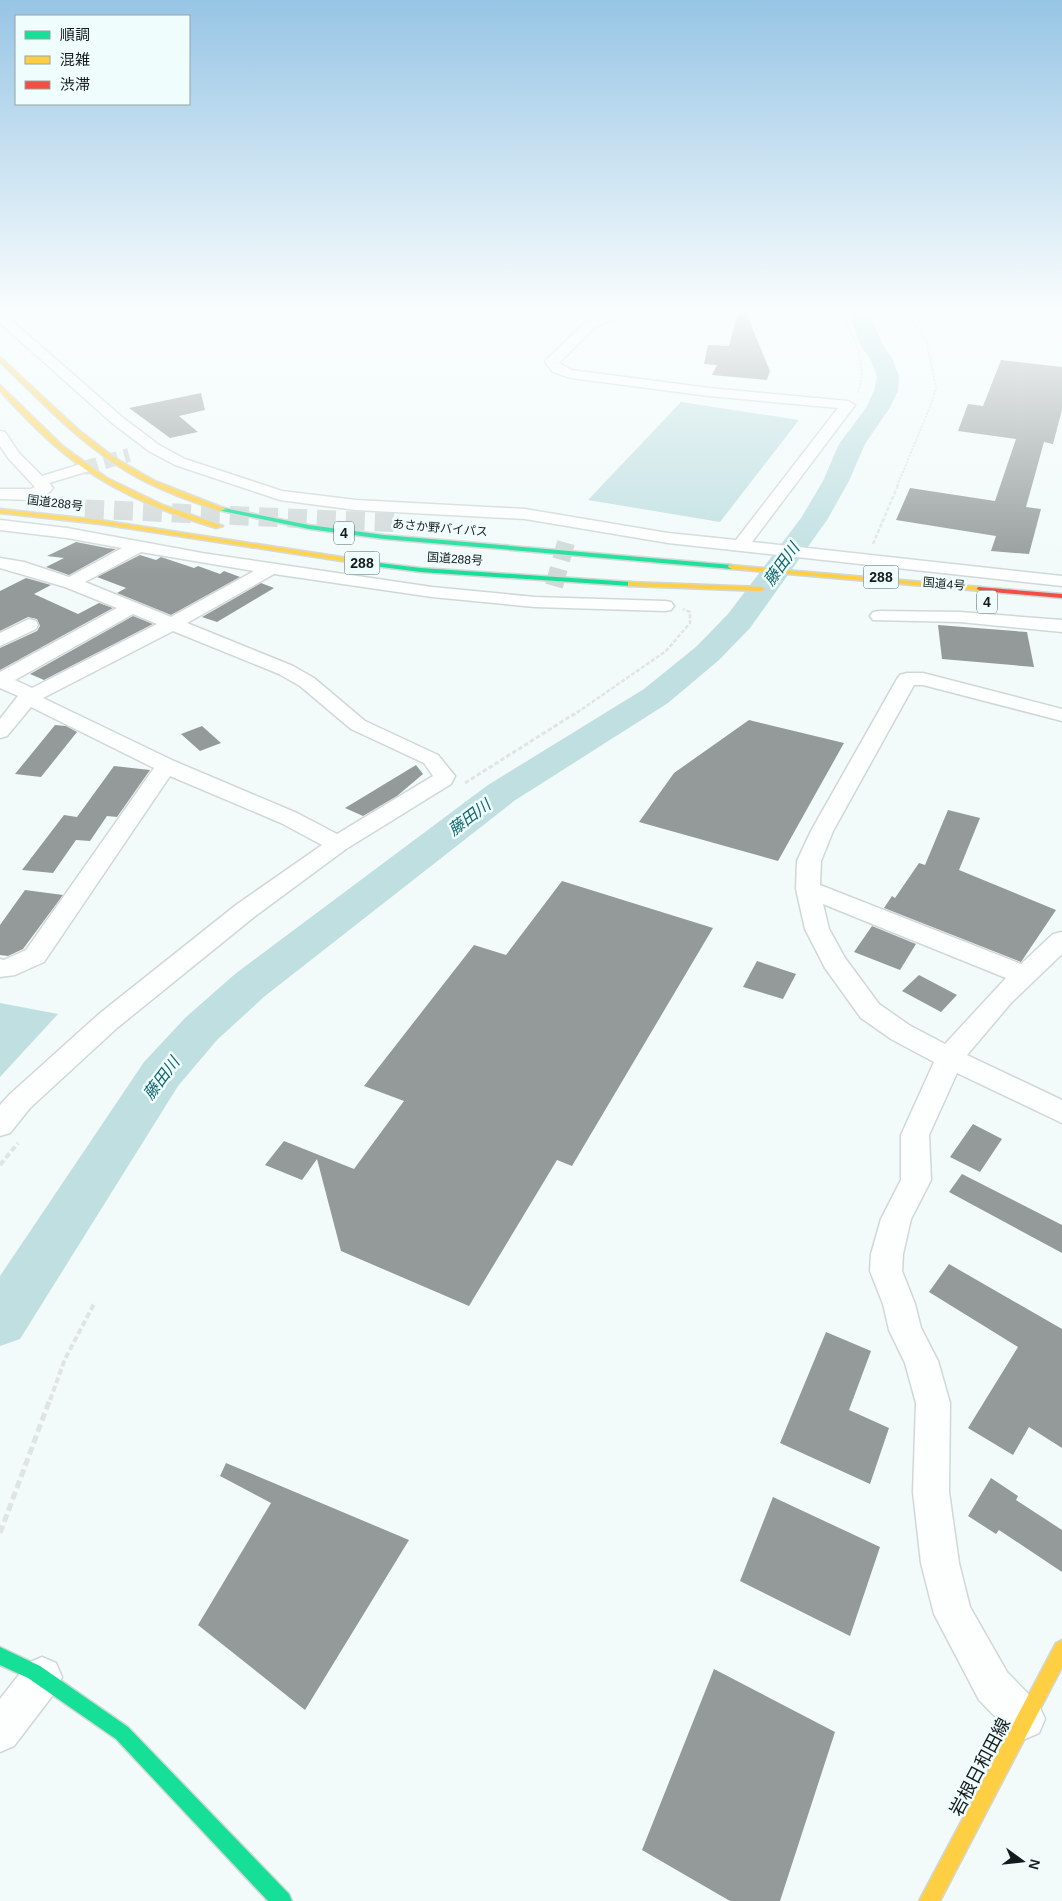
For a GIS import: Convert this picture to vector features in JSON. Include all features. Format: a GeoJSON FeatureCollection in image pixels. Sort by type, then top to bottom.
{"type":"FeatureCollection","features":[{"type":"Feature","properties":{"kind":"main road","name":"4"},"geometry":{"type":"LineString","coordinates":[[9,397],[43,431],[95,474],[157,507],[254,536],[330,545]]}},
{"type":"Feature","properties":{"kind":"main road","name":"あさか野バイパス"},"geometry":{"type":"LineString","coordinates":[[40,397],[98,449],[134,473],[180,494],[236,513],[306,528],[384,537],[744,556]]}},
{"type":"Feature","properties":{"kind":"main road","name":"国道288号"},"geometry":{"type":"LineString","coordinates":[[0,504],[85,509]]}},
{"type":"Feature","properties":{"kind":"main road","name":"国道288号"},"geometry":{"type":"LineString","coordinates":[[0,511],[100,522],[310,556],[420,570],[671,587],[729,582],[774,590]]}},
{"type":"Feature","properties":{"kind":"main road","name":"288"},"geometry":{"type":"LineString","coordinates":[[592,543],[744,556],[833,573],[929,584]]}},
{"type":"Feature","properties":{"kind":"main road","name":"4"},"geometry":{"type":"LineString","coordinates":[[473,562],[729,582]]}},
{"type":"Feature","properties":{"kind":"main road","name":"国道4号"},"geometry":{"type":"LineString","coordinates":[[729,582],[824,587],[978,601]]}},
{"type":"Feature","properties":{"kind":"main road","name":"国道4号"},"geometry":{"type":"LineString","coordinates":[[929,584],[1062,596]]}},
{"type":"Feature","properties":{"kind":"main road","name":"岩根日和田線"},"geometry":{"type":"LineString","coordinates":[[929,1901],[1062,1649]]}},
{"type":"Feature","properties":{"kind":"main road"},"geometry":{"type":"LineString","coordinates":[[0,1656],[42,1677],[122,1733],[282,1901]]}},
{"type":"Feature","properties":{"kind":"street"},"geometry":{"type":"LineString","coordinates":[[91,397],[154,448],[180,462],[280,496],[356,505],[491,511],[577,521],[668,538],[744,556],[846,556],[1062,581]]}},
{"type":"Feature","properties":{"kind":"street"},"geometry":{"type":"LineString","coordinates":[[744,556],[848,405],[765,397]]}},
{"type":"Feature","properties":{"kind":"street"},"geometry":{"type":"LineString","coordinates":[[0,435],[14,456],[45,488],[41,492],[0,494]]}},
{"type":"Feature","properties":{"kind":"street"},"geometry":{"type":"LineString","coordinates":[[137,452],[154,448]]}},
{"type":"Feature","properties":{"kind":"street"},"geometry":{"type":"LineString","coordinates":[[38,482],[84,468]]}},
{"type":"Feature","properties":{"kind":"street"},"geometry":{"type":"LineString","coordinates":[[568,535],[577,521]]}},
{"type":"Feature","properties":{"kind":"street"},"geometry":{"type":"LineString","coordinates":[[0,525],[42,530],[270,569],[432,592],[536,602],[665,606]]}},
{"type":"Feature","properties":{"kind":"street"},"geometry":{"type":"LineString","coordinates":[[2,565],[42,530]]}},
{"type":"Feature","properties":{"kind":"street"},"geometry":{"type":"LineString","coordinates":[[71,583],[136,547]]}},
{"type":"Feature","properties":{"kind":"street"},"geometry":{"type":"LineString","coordinates":[[0,1125],[20,1101],[108,1021],[245,911],[338,844],[443,779],[444,773],[431,759],[420,752],[358,725],[307,682],[264,660],[71,583],[2,565]]}},
{"type":"Feature","properties":{"kind":"street"},"geometry":{"type":"LineString","coordinates":[[0,732],[28,698],[174,623],[270,569]]}},
{"type":"Feature","properties":{"kind":"street"},"geometry":{"type":"LineString","coordinates":[[536,602],[554,586]]}},
{"type":"Feature","properties":{"kind":"street"},"geometry":{"type":"LineString","coordinates":[[0,680],[133,608]]}},
{"type":"Feature","properties":{"kind":"street"},"geometry":{"type":"LineString","coordinates":[[879,616],[960,618],[1062,626]]}},
{"type":"Feature","properties":{"kind":"street"},"geometry":{"type":"LineString","coordinates":[[0,640],[29,625]]}},
{"type":"Feature","properties":{"kind":"street"},"geometry":{"type":"LineString","coordinates":[[1062,715],[922,679],[907,679],[822,831],[809,861],[808,889],[817,929],[834,962],[870,1011],[900,1032],[949,1058],[1062,1112]]}},
{"type":"Feature","properties":{"kind":"street"},"geometry":{"type":"LineString","coordinates":[[0,680],[29,694],[28,698]]}},
{"type":"Feature","properties":{"kind":"street"},"geometry":{"type":"LineString","coordinates":[[28,698],[166,766],[289,818],[338,844]]}},
{"type":"Feature","properties":{"kind":"street"},"geometry":{"type":"LineString","coordinates":[[0,968],[6,969],[35,956],[166,766]]}},
{"type":"Feature","properties":{"kind":"street"},"geometry":{"type":"LineString","coordinates":[[808,889],[1023,975]]}},
{"type":"Feature","properties":{"kind":"street"},"geometry":{"type":"LineString","coordinates":[[1025,1719],[993,1686],[953,1614],[940,1563],[931,1492],[933,1403],[920,1360],[905,1330],[899,1304],[886,1271],[887,1254],[896,1219],[916,1180],[915,1135],[949,1058],[1023,975],[1062,940]]}},
{"type":"Feature","properties":{"kind":"street"},"geometry":{"type":"LineString","coordinates":[[0,1732],[42,1677]]}},
{"type":"Feature","properties":{"kind":"path"},"geometry":{"type":"LineString","coordinates":[[848,405],[854,397]]}},
{"type":"Feature","properties":{"kind":"path"},"geometry":{"type":"LineString","coordinates":[[866,558],[933,397]]}},
{"type":"Feature","properties":{"kind":"path"},"geometry":{"type":"LineString","coordinates":[[462,784],[587,706],[666,651],[690,623],[691,618],[690,612],[685,609],[665,606]]}},
{"type":"Feature","properties":{"kind":"path"},"geometry":{"type":"LineString","coordinates":[[0,1164],[19,1142]]}},
{"type":"Feature","properties":{"kind":"path"},"geometry":{"type":"LineString","coordinates":[[0,1533],[65,1359],[95,1302]]}},
{"type":"Feature","properties":{"kind":"water"},"geometry":{"type":"Polygon","coordinates":[[[681,402],[799,420],[720,522],[588,500],[681,402]]]}},
{"type":"Feature","properties":{"kind":"water"},"geometry":{"type":"Polygon","coordinates":[[[0,1003],[58,1014],[0,1077],[0,1003]]]}},
{"type":"Feature","properties":{"kind":"building"},"geometry":{"type":"Polygon","coordinates":[[[183,397],[202,397],[205,410],[179,416],[198,432],[170,438],[129,408],[183,397]]]}},
{"type":"Feature","properties":{"kind":"building"},"geometry":{"type":"Polygon","coordinates":[[[987,397],[1062,397],[1062,410],[1053,444],[1044,442],[1026,507],[1041,509],[1029,554],[991,551],[996,536],[896,520],[910,488],[995,501],[1016,439],[958,431],[968,404],[983,406],[987,397]]]}},
{"type":"Feature","properties":{"kind":"building"},"geometry":{"type":"Polygon","coordinates":[[[76,542],[116,549],[69,575],[46,567],[64,558],[47,556],[76,542]]]}},
{"type":"Feature","properties":{"kind":"building"},"geometry":{"type":"Polygon","coordinates":[[[140,555],[156,560],[161,557],[194,568],[198,566],[220,574],[224,571],[240,577],[171,615],[117,593],[126,588],[97,577],[140,555]]]}},
{"type":"Feature","properties":{"kind":"building"},"geometry":{"type":"Polygon","coordinates":[[[26,578],[51,585],[34,594],[78,614],[99,603],[113,608],[0,670],[0,648],[37,631],[40,626],[37,619],[28,617],[0,631],[0,591],[26,578]]]}},
{"type":"Feature","properties":{"kind":"building"},"geometry":{"type":"Polygon","coordinates":[[[261,583],[274,588],[217,622],[202,617],[261,583]]]}},
{"type":"Feature","properties":{"kind":"building"},"geometry":{"type":"Polygon","coordinates":[[[133,616],[153,624],[44,680],[30,674],[133,616]]]}},
{"type":"Feature","properties":{"kind":"building"},"geometry":{"type":"Polygon","coordinates":[[[938,625],[1027,632],[1034,667],[942,659],[938,625]]]}},
{"type":"Feature","properties":{"kind":"building"},"geometry":{"type":"Polygon","coordinates":[[[749,720],[844,743],[778,861],[639,822],[674,773],[749,720]]]}},
{"type":"Feature","properties":{"kind":"building"},"geometry":{"type":"Polygon","coordinates":[[[55,725],[66,726],[77,732],[41,777],[15,774],[55,725]]]}},
{"type":"Feature","properties":{"kind":"building"},"geometry":{"type":"Polygon","coordinates":[[[202,726],[221,743],[200,751],[181,734],[202,726]]]}},
{"type":"Feature","properties":{"kind":"building"},"geometry":{"type":"Polygon","coordinates":[[[416,765],[423,774],[397,796],[363,816],[345,808],[416,765]]]}},
{"type":"Feature","properties":{"kind":"building"},"geometry":{"type":"Polygon","coordinates":[[[114,766],[150,770],[117,817],[107,816],[90,841],[76,840],[53,873],[22,870],[64,815],[77,817],[114,766]]]}},
{"type":"Feature","properties":{"kind":"building"},"geometry":{"type":"Polygon","coordinates":[[[948,810],[980,818],[959,870],[1056,910],[1021,962],[884,908],[892,896],[895,898],[919,863],[925,865],[948,810]]]}},
{"type":"Feature","properties":{"kind":"building"},"geometry":{"type":"Polygon","coordinates":[[[562,881],[713,928],[572,1166],[557,1160],[469,1306],[341,1251],[317,1159],[302,1180],[265,1165],[284,1141],[354,1169],[404,1101],[364,1086],[474,945],[506,955],[562,881]]]}},
{"type":"Feature","properties":{"kind":"building"},"geometry":{"type":"Polygon","coordinates":[[[25,890],[63,895],[23,949],[8,956],[0,955],[0,925],[25,890]]]}},
{"type":"Feature","properties":{"kind":"building"},"geometry":{"type":"Polygon","coordinates":[[[872,926],[916,944],[900,970],[854,952],[872,926]]]}},
{"type":"Feature","properties":{"kind":"building"},"geometry":{"type":"Polygon","coordinates":[[[757,961],[796,974],[783,999],[743,987],[757,961]]]}},
{"type":"Feature","properties":{"kind":"building"},"geometry":{"type":"Polygon","coordinates":[[[919,975],[957,995],[941,1012],[902,991],[919,975]]]}},
{"type":"Feature","properties":{"kind":"building"},"geometry":{"type":"Polygon","coordinates":[[[973,1124],[1002,1139],[980,1172],[950,1157],[973,1124]]]}},
{"type":"Feature","properties":{"kind":"building"},"geometry":{"type":"Polygon","coordinates":[[[962,1174],[1062,1225],[1062,1253],[949,1192],[962,1174]]]}},
{"type":"Feature","properties":{"kind":"building"},"geometry":{"type":"Polygon","coordinates":[[[949,1264],[1062,1329],[1062,1448],[1029,1427],[1013,1455],[968,1428],[1018,1347],[929,1292],[949,1264]]]}},
{"type":"Feature","properties":{"kind":"building"},"geometry":{"type":"Polygon","coordinates":[[[826,1332],[871,1351],[849,1410],[889,1428],[870,1484],[780,1443],[826,1332]]]}},
{"type":"Feature","properties":{"kind":"building"},"geometry":{"type":"Polygon","coordinates":[[[226,1463],[409,1540],[305,1710],[198,1625],[271,1503],[220,1476],[226,1463]]]}},
{"type":"Feature","properties":{"kind":"building"},"geometry":{"type":"Polygon","coordinates":[[[991,1478],[1018,1496],[1016,1500],[1062,1530],[1062,1572],[999,1530],[996,1534],[968,1516],[991,1478]]]}},
{"type":"Feature","properties":{"kind":"building"},"geometry":{"type":"Polygon","coordinates":[[[773,1497],[880,1547],[850,1636],[740,1581],[773,1497]]]}},
{"type":"Feature","properties":{"kind":"building"},"geometry":{"type":"Polygon","coordinates":[[[714,1669],[835,1732],[780,1901],[730,1901],[642,1850],[714,1669]]]}},
{"type":"Feature","properties":{"kind":"waterway","name":"藤田川"},"geometry":{"type":"LineString","coordinates":[[0,1322],[161,1074],[201,1029],[250,985],[501,793],[656,696],[708,653],[739,621],[813,520],[836,481],[852,444],[877,409],[883,397]]}},
{"type":"Feature","properties":{"kind":"tunnel"},"geometry":{"type":"LineString","coordinates":[[84,468],[129,455]]}},
{"type":"Feature","properties":{"kind":"tunnel"},"geometry":{"type":"LineString","coordinates":[[85,509],[403,523]]}},
{"type":"Feature","properties":{"kind":"tunnel"},"geometry":{"type":"LineString","coordinates":[[554,586],[568,535]]}},
{"type":"Feature","properties":{"kind":"traffic: fast"},"geometry":{"type":"LineString","coordinates":[[222,509],[309,527],[384,537],[732,567]]}},
{"type":"Feature","properties":{"kind":"traffic: fast"},"geometry":{"type":"LineString","coordinates":[[374,564],[421,570],[631,584]]}},
{"type":"Feature","properties":{"kind":"traffic: fast"},"geometry":{"type":"LineString","coordinates":[[0,1656],[34,1672],[122,1733],[282,1901]]}},
{"type":"Feature","properties":{"kind":"traffic: slow"},"geometry":{"type":"LineString","coordinates":[[9,397],[52,440],[105,480],[160,507],[219,526]]}},
{"type":"Feature","properties":{"kind":"traffic: slow"},"geometry":{"type":"LineString","coordinates":[[39,397],[95,447],[131,471],[164,488],[222,509]]}},
{"type":"Feature","properties":{"kind":"traffic: slow"},"geometry":{"type":"LineString","coordinates":[[0,511],[100,522],[374,564]]}},
{"type":"Feature","properties":{"kind":"traffic: slow"},"geometry":{"type":"LineString","coordinates":[[732,567],[981,589]]}},
{"type":"Feature","properties":{"kind":"traffic: slow"},"geometry":{"type":"LineString","coordinates":[[631,584],[761,589]]}},
{"type":"Feature","properties":{"kind":"traffic: slow"},"geometry":{"type":"LineString","coordinates":[[929,1901],[1062,1649]]}},
{"type":"Feature","properties":{"kind":"traffic: jam"},"geometry":{"type":"LineString","coordinates":[[981,589],[1062,596]]}}]}
